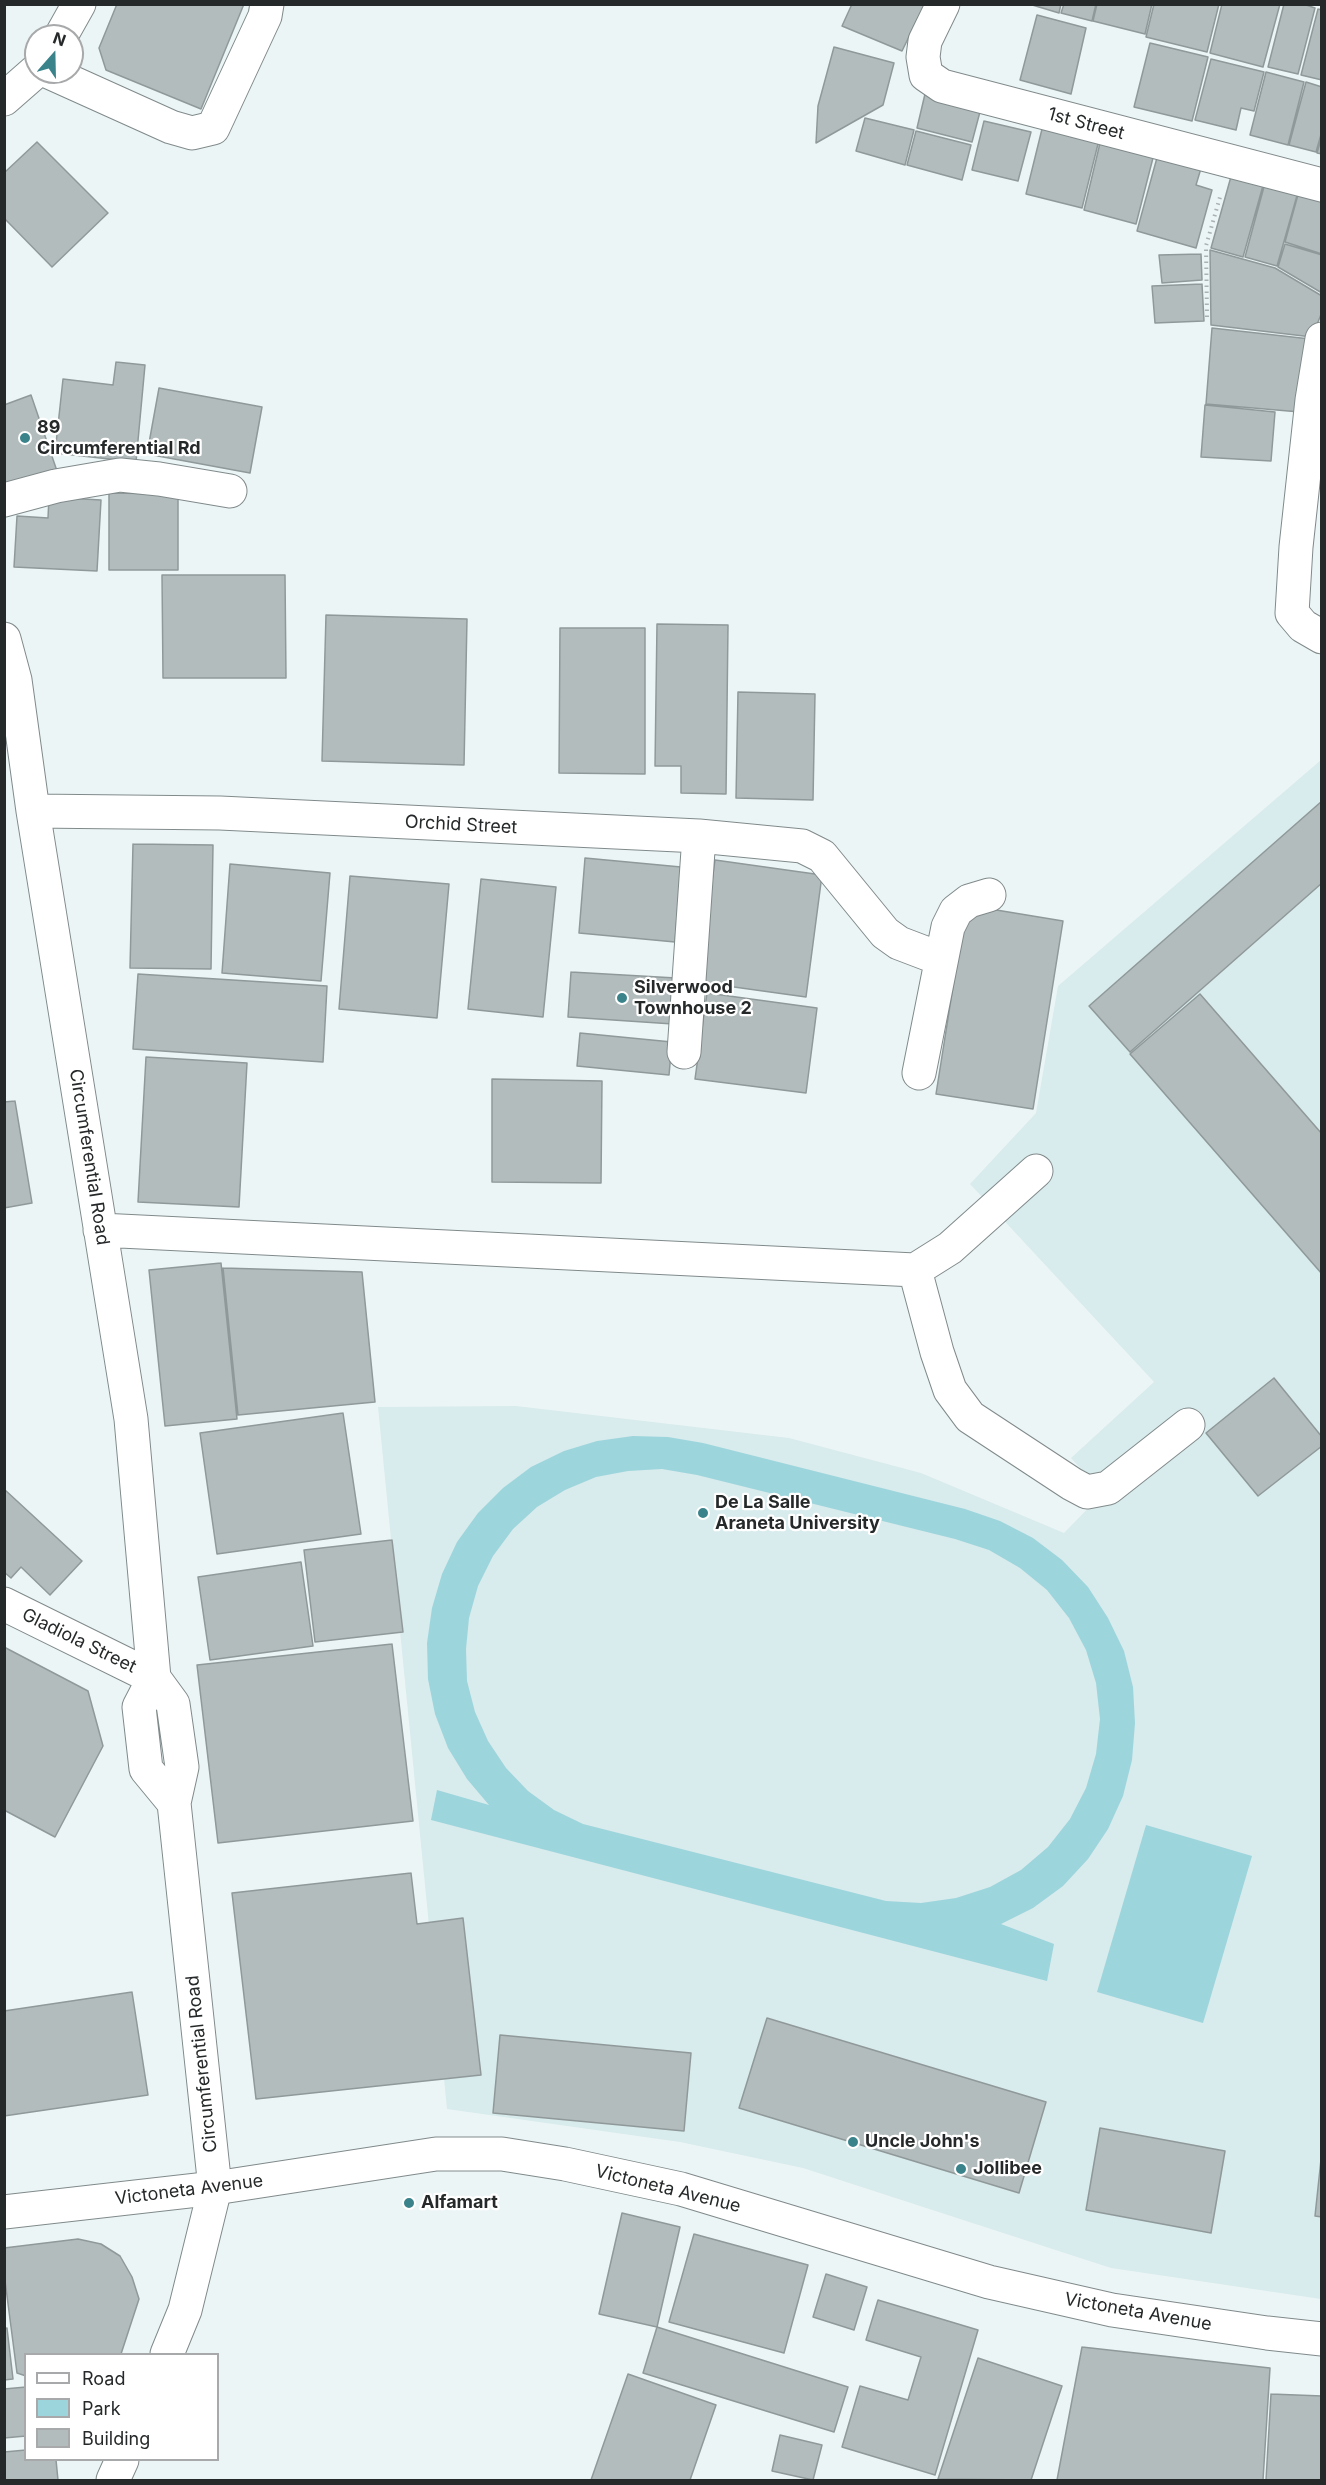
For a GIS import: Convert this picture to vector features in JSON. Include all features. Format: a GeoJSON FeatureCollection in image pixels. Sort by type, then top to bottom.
{"type":"FeatureCollection","features":[{"type":"Feature","properties":{"kind":"street"},"geometry":{"type":"LineString","coordinates":[[68,24],[79,4]]}},
{"type":"Feature","properties":{"kind":"street"},"geometry":{"type":"LineString","coordinates":[[76,84],[171,127],[192,133],[213,128],[265,16],[267,4]]}},
{"type":"Feature","properties":{"kind":"street","name":"1st Street"},"geometry":{"type":"LineString","coordinates":[[943,4],[926,41],[923,57],[926,75],[942,86],[1322,185]]}},
{"type":"Feature","properties":{"kind":"street"},"geometry":{"type":"LineString","coordinates":[[4,99],[24,82]]}},
{"type":"Feature","properties":{"kind":"street"},"geometry":{"type":"LineString","coordinates":[[1322,339],[1312,400],[1296,547],[1292,613],[1303,626],[1322,637]]}},
{"type":"Feature","properties":{"kind":"street"},"geometry":{"type":"LineString","coordinates":[[4,500],[56,486],[120,475],[230,491]]}},
{"type":"Feature","properties":{"kind":"street","name":"Circumferential Road"},"geometry":{"type":"LineString","coordinates":[[4,639],[131,1419],[154,1678],[139,1707],[146,1769],[174,1803],[215,2188],[185,2310],[168,2353]]}},
{"type":"Feature","properties":{"kind":"street","name":"Orchid Street"},"geometry":{"type":"LineString","coordinates":[[33,811],[220,813],[699,836],[802,846],[822,856],[885,933],[899,943],[941,959]]}},
{"type":"Feature","properties":{"kind":"street"},"geometry":{"type":"LineString","coordinates":[[684,1052],[699,836]]}},
{"type":"Feature","properties":{"kind":"street"},"geometry":{"type":"LineString","coordinates":[[919,1073],[948,927],[956,911],[969,901],[989,895]]}},
{"type":"Feature","properties":{"kind":"street"},"geometry":{"type":"LineString","coordinates":[[100,1230],[915,1270],[950,1248],[1036,1171]]}},
{"type":"Feature","properties":{"kind":"street"},"geometry":{"type":"LineString","coordinates":[[915,1270],[950,1390],[970,1418],[1072,1484],[1087,1492],[1108,1488],[1188,1425]]}},
{"type":"Feature","properties":{"kind":"street","name":"Gladiola Street"},"geometry":{"type":"LineString","coordinates":[[4,1604],[154,1678]]}},
{"type":"Feature","properties":{"kind":"street","name":"Victoneta Avenue"},"geometry":{"type":"LineString","coordinates":[[4,2212],[215,2188],[436,2154],[502,2154],[565,2164],[681,2189],[989,2282],[1112,2310],[1322,2339]]}},
{"type":"Feature","properties":{"kind":"street"},"geometry":{"type":"LineString","coordinates":[[113,2481],[122,2461]]}},
{"type":"Feature","properties":{"kind":"path"},"geometry":{"type":"LineString","coordinates":[[1207,317],[1206,246],[1230,161]]}},
{"type":"Feature","properties":{"kind":"shaded area","name":"De La Salle Araneta University"},"geometry":{"type":"Polygon","coordinates":[[[1321,760],[1321,2299],[1111,2268],[803,2168],[680,2142],[447,2109],[378,1407],[516,1406],[789,1438],[921,1473],[1064,1533],[1103,1493],[1071,1458],[1154,1382],[970,1184],[1036,1113],[1058,986],[1321,760]]]}},
{"type":"Feature","properties":{"kind":"green space"},"geometry":{"type":"Polygon","coordinates":[[[633,1436],[668,1437],[703,1443],[965,1509],[1000,1521],[1033,1538],[1062,1560],[1088,1587],[1108,1618],[1124,1651],[1133,1687],[1135,1723],[1132,1760],[1123,1796],[1108,1829],[1088,1859],[1063,1886],[1033,1908],[1001,1924],[1054,1944],[1047,1981],[431,1820],[437,1790],[489,1805],[467,1779],[448,1748],[435,1714],[428,1679],[427,1643],[432,1608],[442,1574],[457,1542],[478,1513],[503,1488],[531,1467],[564,1451],[597,1441],[633,1436]],[[662,1469],[628,1471],[596,1477],[565,1490],[537,1507],[513,1529],[493,1556],[478,1586],[469,1618],[466,1649],[467,1681],[475,1712],[488,1741],[506,1768],[528,1791],[554,1810],[583,1824],[886,1901],[921,1903],[956,1898],[990,1887],[1021,1870],[1048,1847],[1070,1819],[1086,1788],[1096,1754],[1100,1719],[1096,1683],[1086,1650],[1069,1618],[1047,1590],[1020,1568],[989,1550],[955,1539],[697,1475],[662,1469]]]}},
{"type":"Feature","properties":{"kind":"green space"},"geometry":{"type":"Polygon","coordinates":[[[1146,1825],[1252,1856],[1203,2023],[1097,1992],[1146,1825]]]}},
{"type":"Feature","properties":{"kind":"building"},"geometry":{"type":"Polygon","coordinates":[[[117,4],[244,4],[201,109],[106,70],[99,48],[117,4]]]}},
{"type":"Feature","properties":{"kind":"building"},"geometry":{"type":"Polygon","coordinates":[[[852,4],[925,4],[902,51],[842,26],[852,4]]]}},
{"type":"Feature","properties":{"kind":"building"},"geometry":{"type":"Polygon","coordinates":[[[1029,4],[1061,4],[1059,13],[1029,4]]]}},
{"type":"Feature","properties":{"kind":"building"},"geometry":{"type":"Polygon","coordinates":[[[1064,4],[1096,4],[1092,21],[1061,13],[1064,4]]]}},
{"type":"Feature","properties":{"kind":"building"},"geometry":{"type":"Polygon","coordinates":[[[1097,4],[1152,4],[1145,34],[1093,21],[1097,4]]]}},
{"type":"Feature","properties":{"kind":"building"},"geometry":{"type":"Polygon","coordinates":[[[1154,4],[1219,4],[1207,52],[1146,37],[1154,4]]]}},
{"type":"Feature","properties":{"kind":"building"},"geometry":{"type":"Polygon","coordinates":[[[1222,4],[1280,4],[1263,67],[1210,53],[1222,4]]]}},
{"type":"Feature","properties":{"kind":"building"},"geometry":{"type":"Polygon","coordinates":[[[1284,4],[1303,4],[1315,8],[1298,74],[1268,67],[1284,4]]]}},
{"type":"Feature","properties":{"kind":"building"},"geometry":{"type":"Polygon","coordinates":[[[1318,9],[1322,10],[1322,80],[1301,75],[1318,9]]]}},
{"type":"Feature","properties":{"kind":"building"},"geometry":{"type":"Polygon","coordinates":[[[1037,15],[1086,28],[1071,94],[1020,80],[1037,15]]]}},
{"type":"Feature","properties":{"kind":"building"},"geometry":{"type":"Polygon","coordinates":[[[1150,43],[1208,57],[1192,121],[1134,107],[1150,43]]]}},
{"type":"Feature","properties":{"kind":"building"},"geometry":{"type":"Polygon","coordinates":[[[834,47],[894,63],[883,105],[816,143],[818,106],[834,47]]]}},
{"type":"Feature","properties":{"kind":"building"},"geometry":{"type":"Polygon","coordinates":[[[1211,59],[1264,72],[1254,111],[1241,108],[1236,130],[1195,120],[1211,59]]]}},
{"type":"Feature","properties":{"kind":"building"},"geometry":{"type":"Polygon","coordinates":[[[1266,72],[1304,82],[1288,145],[1250,135],[1266,72]]]}},
{"type":"Feature","properties":{"kind":"building"},"geometry":{"type":"Polygon","coordinates":[[[1306,82],[1322,87],[1322,131],[1316,152],[1289,145],[1306,82]]]}},
{"type":"Feature","properties":{"kind":"building"},"geometry":{"type":"Polygon","coordinates":[[[925,94],[981,108],[972,142],[917,128],[925,94]]]}},
{"type":"Feature","properties":{"kind":"building"},"geometry":{"type":"Polygon","coordinates":[[[865,118],[914,130],[905,165],[856,151],[865,118]]]}},
{"type":"Feature","properties":{"kind":"building"},"geometry":{"type":"Polygon","coordinates":[[[984,121],[1031,132],[1018,181],[972,170],[984,121]]]}},
{"type":"Feature","properties":{"kind":"building"},"geometry":{"type":"Polygon","coordinates":[[[1043,125],[1099,140],[1082,208],[1026,194],[1043,125]]]}},
{"type":"Feature","properties":{"kind":"building"},"geometry":{"type":"Polygon","coordinates":[[[916,131],[971,145],[962,180],[907,165],[916,131]]]}},
{"type":"Feature","properties":{"kind":"building"},"geometry":{"type":"Polygon","coordinates":[[[1322,136],[1322,154],[1317,153],[1322,136]]]}},
{"type":"Feature","properties":{"kind":"building"},"geometry":{"type":"Polygon","coordinates":[[[1101,139],[1154,154],[1136,224],[1084,210],[1101,139]]]}},
{"type":"Feature","properties":{"kind":"building"},"geometry":{"type":"Polygon","coordinates":[[[37,142],[108,213],[52,267],[4,218],[4,173],[37,142]]]}},
{"type":"Feature","properties":{"kind":"building"},"geometry":{"type":"Polygon","coordinates":[[[1158,154],[1202,165],[1196,185],[1212,190],[1196,248],[1137,231],[1158,154]]]}},
{"type":"Feature","properties":{"kind":"building"},"geometry":{"type":"Polygon","coordinates":[[[1232,173],[1264,182],[1243,257],[1211,248],[1232,173]]]}},
{"type":"Feature","properties":{"kind":"building"},"geometry":{"type":"Polygon","coordinates":[[[1265,183],[1298,192],[1277,266],[1245,257],[1265,183]]]}},
{"type":"Feature","properties":{"kind":"building"},"geometry":{"type":"Polygon","coordinates":[[[1299,191],[1322,198],[1322,254],[1285,242],[1299,191]]]}},
{"type":"Feature","properties":{"kind":"building"},"geometry":{"type":"Polygon","coordinates":[[[1285,244],[1322,255],[1322,293],[1278,267],[1285,244]]]}},
{"type":"Feature","properties":{"kind":"building"},"geometry":{"type":"Polygon","coordinates":[[[1210,250],[1275,268],[1322,296],[1322,312],[1312,337],[1211,325],[1210,250]]]}},
{"type":"Feature","properties":{"kind":"building"},"geometry":{"type":"Polygon","coordinates":[[[1201,254],[1202,280],[1162,283],[1159,255],[1201,254]]]}},
{"type":"Feature","properties":{"kind":"building"},"geometry":{"type":"Polygon","coordinates":[[[1202,284],[1204,321],[1155,323],[1152,286],[1202,284]]]}},
{"type":"Feature","properties":{"kind":"building"},"geometry":{"type":"Polygon","coordinates":[[[1212,328],[1310,339],[1300,412],[1206,404],[1212,328]]]}},
{"type":"Feature","properties":{"kind":"building"},"geometry":{"type":"Polygon","coordinates":[[[116,362],[145,365],[136,462],[55,453],[63,379],[113,385],[116,362]]]}},
{"type":"Feature","properties":{"kind":"building"},"geometry":{"type":"Polygon","coordinates":[[[159,388],[262,407],[250,473],[147,454],[159,388]]]}},
{"type":"Feature","properties":{"kind":"building","name":"89 Circumferential Rd"},"geometry":{"type":"Polygon","coordinates":[[[31,395],[57,471],[4,491],[4,405],[31,395]]]}},
{"type":"Feature","properties":{"kind":"building"},"geometry":{"type":"Polygon","coordinates":[[[1205,405],[1275,412],[1271,461],[1201,457],[1205,405]]]}},
{"type":"Feature","properties":{"kind":"building"},"geometry":{"type":"Polygon","coordinates":[[[109,493],[178,494],[178,570],[109,570],[109,493]]]}},
{"type":"Feature","properties":{"kind":"building"},"geometry":{"type":"Polygon","coordinates":[[[49,497],[101,500],[97,571],[14,567],[17,516],[48,518],[49,497]]]}},
{"type":"Feature","properties":{"kind":"building"},"geometry":{"type":"Polygon","coordinates":[[[162,575],[285,575],[286,678],[163,678],[162,575]]]}},
{"type":"Feature","properties":{"kind":"building"},"geometry":{"type":"Polygon","coordinates":[[[326,615],[467,619],[464,765],[322,761],[326,615]]]}},
{"type":"Feature","properties":{"kind":"building"},"geometry":{"type":"Polygon","coordinates":[[[657,624],[728,625],[726,794],[681,793],[681,766],[655,766],[657,624]]]}},
{"type":"Feature","properties":{"kind":"building"},"geometry":{"type":"Polygon","coordinates":[[[560,628],[645,628],[645,774],[559,773],[560,628]]]}},
{"type":"Feature","properties":{"kind":"building"},"geometry":{"type":"Polygon","coordinates":[[[738,692],[815,694],[813,800],[736,798],[738,692]]]}},
{"type":"Feature","properties":{"kind":"building"},"geometry":{"type":"Polygon","coordinates":[[[1322,801],[1322,883],[1130,1052],[1089,1006],[1322,801]]]}},
{"type":"Feature","properties":{"kind":"building"},"geometry":{"type":"Polygon","coordinates":[[[133,844],[213,845],[211,969],[130,968],[133,844]]]}},
{"type":"Feature","properties":{"kind":"building"},"geometry":{"type":"Polygon","coordinates":[[[585,858],[681,867],[675,942],[579,933],[585,858]]]}},
{"type":"Feature","properties":{"kind":"building"},"geometry":{"type":"Polygon","coordinates":[[[715,860],[822,875],[806,997],[698,982],[715,860]]]}},
{"type":"Feature","properties":{"kind":"building"},"geometry":{"type":"Polygon","coordinates":[[[230,864],[330,873],[321,981],[222,973],[230,864]]]}},
{"type":"Feature","properties":{"kind":"building"},"geometry":{"type":"Polygon","coordinates":[[[350,876],[449,884],[437,1018],[339,1009],[350,876]]]}},
{"type":"Feature","properties":{"kind":"building"},"geometry":{"type":"Polygon","coordinates":[[[481,879],[556,887],[543,1017],[468,1009],[481,879]]]}},
{"type":"Feature","properties":{"kind":"building"},"geometry":{"type":"Polygon","coordinates":[[[966,905],[1063,921],[1033,1109],[936,1094],[966,905]]]}},
{"type":"Feature","properties":{"kind":"building","name":"Silverwood Townhouse 2"},"geometry":{"type":"Polygon","coordinates":[[[571,972],[676,978],[673,1024],[568,1017],[571,972]]]}},
{"type":"Feature","properties":{"kind":"building"},"geometry":{"type":"Polygon","coordinates":[[[138,974],[327,986],[323,1062],[133,1049],[138,974]]]}},
{"type":"Feature","properties":{"kind":"building"},"geometry":{"type":"Polygon","coordinates":[[[707,993],[817,1008],[806,1093],[695,1079],[707,993]]]}},
{"type":"Feature","properties":{"kind":"building"},"geometry":{"type":"Polygon","coordinates":[[[1200,994],[1322,1134],[1322,1274],[1130,1054],[1200,994]]]}},
{"type":"Feature","properties":{"kind":"building"},"geometry":{"type":"Polygon","coordinates":[[[580,1033],[672,1042],[669,1075],[577,1066],[580,1033]]]}},
{"type":"Feature","properties":{"kind":"building"},"geometry":{"type":"Polygon","coordinates":[[[146,1057],[247,1063],[239,1207],[138,1202],[146,1057]]]}},
{"type":"Feature","properties":{"kind":"building"},"geometry":{"type":"Polygon","coordinates":[[[492,1079],[602,1081],[601,1183],[492,1182],[492,1079]]]}},
{"type":"Feature","properties":{"kind":"building"},"geometry":{"type":"Polygon","coordinates":[[[15,1101],[32,1203],[4,1208],[4,1102],[15,1101]]]}},
{"type":"Feature","properties":{"kind":"building"},"geometry":{"type":"Polygon","coordinates":[[[221,1263],[237,1419],[165,1426],[149,1270],[221,1263]]]}},
{"type":"Feature","properties":{"kind":"building"},"geometry":{"type":"Polygon","coordinates":[[[223,1268],[362,1272],[375,1402],[238,1415],[223,1268]]]}},
{"type":"Feature","properties":{"kind":"building"},"geometry":{"type":"Polygon","coordinates":[[[1274,1378],[1322,1437],[1322,1446],[1258,1496],[1206,1433],[1274,1378]]]}},
{"type":"Feature","properties":{"kind":"building"},"geometry":{"type":"Polygon","coordinates":[[[343,1413],[361,1534],[217,1554],[200,1433],[343,1413]]]}},
{"type":"Feature","properties":{"kind":"building"},"geometry":{"type":"Polygon","coordinates":[[[4,1489],[82,1561],[50,1595],[21,1567],[11,1578],[4,1572],[4,1489]]]}},
{"type":"Feature","properties":{"kind":"building"},"geometry":{"type":"Polygon","coordinates":[[[392,1540],[403,1632],[315,1642],[304,1550],[392,1540]]]}},
{"type":"Feature","properties":{"kind":"building"},"geometry":{"type":"Polygon","coordinates":[[[301,1562],[313,1646],[210,1660],[198,1577],[301,1562]]]}},
{"type":"Feature","properties":{"kind":"building"},"geometry":{"type":"Polygon","coordinates":[[[392,1644],[413,1821],[218,1843],[197,1665],[392,1644]]]}},
{"type":"Feature","properties":{"kind":"building"},"geometry":{"type":"Polygon","coordinates":[[[4,1647],[88,1691],[103,1746],[55,1837],[4,1810],[4,1647]]]}},
{"type":"Feature","properties":{"kind":"building"},"geometry":{"type":"Polygon","coordinates":[[[411,1873],[417,1924],[463,1918],[481,2075],[256,2099],[232,1893],[411,1873]]]}},
{"type":"Feature","properties":{"kind":"building"},"geometry":{"type":"Polygon","coordinates":[[[132,1992],[148,2095],[4,2116],[4,2011],[132,1992]]]}},
{"type":"Feature","properties":{"kind":"building"},"geometry":{"type":"Polygon","coordinates":[[[767,2018],[1046,2102],[1019,2193],[739,2108],[767,2018]]]}},
{"type":"Feature","properties":{"kind":"building"},"geometry":{"type":"Polygon","coordinates":[[[500,2035],[691,2053],[684,2131],[493,2113],[500,2035]]]}},
{"type":"Feature","properties":{"kind":"building"},"geometry":{"type":"Polygon","coordinates":[[[1100,2128],[1225,2151],[1211,2233],[1086,2210],[1100,2128]]]}},
{"type":"Feature","properties":{"kind":"building"},"geometry":{"type":"Polygon","coordinates":[[[1322,2150],[1322,2217],[1315,2216],[1322,2150]]]}},
{"type":"Feature","properties":{"kind":"building"},"geometry":{"type":"Polygon","coordinates":[[[622,2213],[680,2227],[657,2327],[599,2314],[622,2213]]]}},
{"type":"Feature","properties":{"kind":"building"},"geometry":{"type":"Polygon","coordinates":[[[694,2234],[808,2265],[784,2353],[669,2322],[694,2234]]]}},
{"type":"Feature","properties":{"kind":"building"},"geometry":{"type":"Polygon","coordinates":[[[78,2239],[101,2244],[120,2256],[132,2277],[139,2299],[121,2353],[24,2353],[24,2375],[17,2373],[4,2273],[4,2248],[78,2239]]]}},
{"type":"Feature","properties":{"kind":"building"},"geometry":{"type":"Polygon","coordinates":[[[826,2274],[867,2287],[854,2330],[813,2317],[826,2274]]]}},
{"type":"Feature","properties":{"kind":"building"},"geometry":{"type":"Polygon","coordinates":[[[878,2300],[978,2330],[935,2475],[842,2447],[860,2386],[908,2400],[921,2357],[866,2340],[878,2300]]]}},
{"type":"Feature","properties":{"kind":"building"},"geometry":{"type":"Polygon","coordinates":[[[657,2327],[848,2387],[834,2432],[643,2373],[657,2327]]]}},
{"type":"Feature","properties":{"kind":"building"},"geometry":{"type":"Polygon","coordinates":[[[7,2328],[13,2379],[4,2380],[4,2329],[7,2328]]]}},
{"type":"Feature","properties":{"kind":"building"},"geometry":{"type":"Polygon","coordinates":[[[1082,2347],[1270,2368],[1263,2480],[1057,2480],[1082,2347]]]}},
{"type":"Feature","properties":{"kind":"building"},"geometry":{"type":"Polygon","coordinates":[[[978,2358],[1062,2386],[1031,2480],[938,2479],[978,2358]]]}},
{"type":"Feature","properties":{"kind":"building"},"geometry":{"type":"Polygon","coordinates":[[[628,2374],[716,2405],[690,2480],[591,2480],[628,2374]]]}},
{"type":"Feature","properties":{"kind":"building"},"geometry":{"type":"Polygon","coordinates":[[[24,2387],[24,2436],[4,2438],[4,2389],[24,2387]]]}},
{"type":"Feature","properties":{"kind":"building"},"geometry":{"type":"Polygon","coordinates":[[[1271,2394],[1322,2396],[1322,2480],[1266,2480],[1271,2394]]]}},
{"type":"Feature","properties":{"kind":"building"},"geometry":{"type":"Polygon","coordinates":[[[780,2435],[822,2445],[813,2480],[772,2471],[780,2435]]]}},
{"type":"Feature","properties":{"kind":"building"},"geometry":{"type":"Polygon","coordinates":[[[24,2450],[24,2461],[56,2461],[58,2480],[4,2480],[4,2452],[24,2450]]]}},
{"type":"Feature","properties":{"kind":"place","name":"89 Circumferential Rd"},"geometry":{"type":"Point","coordinates":[25,438]}},
{"type":"Feature","properties":{"kind":"place","name":"Silverwood Townhouse 2"},"geometry":{"type":"Point","coordinates":[622,998]}},
{"type":"Feature","properties":{"kind":"place","name":"De La Salle Araneta University"},"geometry":{"type":"Point","coordinates":[703,1513]}},
{"type":"Feature","properties":{"kind":"place","name":"Uncle John's"},"geometry":{"type":"Point","coordinates":[853,2142]}},
{"type":"Feature","properties":{"kind":"place","name":"Jollibee"},"geometry":{"type":"Point","coordinates":[961,2169]}},
{"type":"Feature","properties":{"kind":"place","name":"Alfamart"},"geometry":{"type":"Point","coordinates":[409,2203]}}]}
